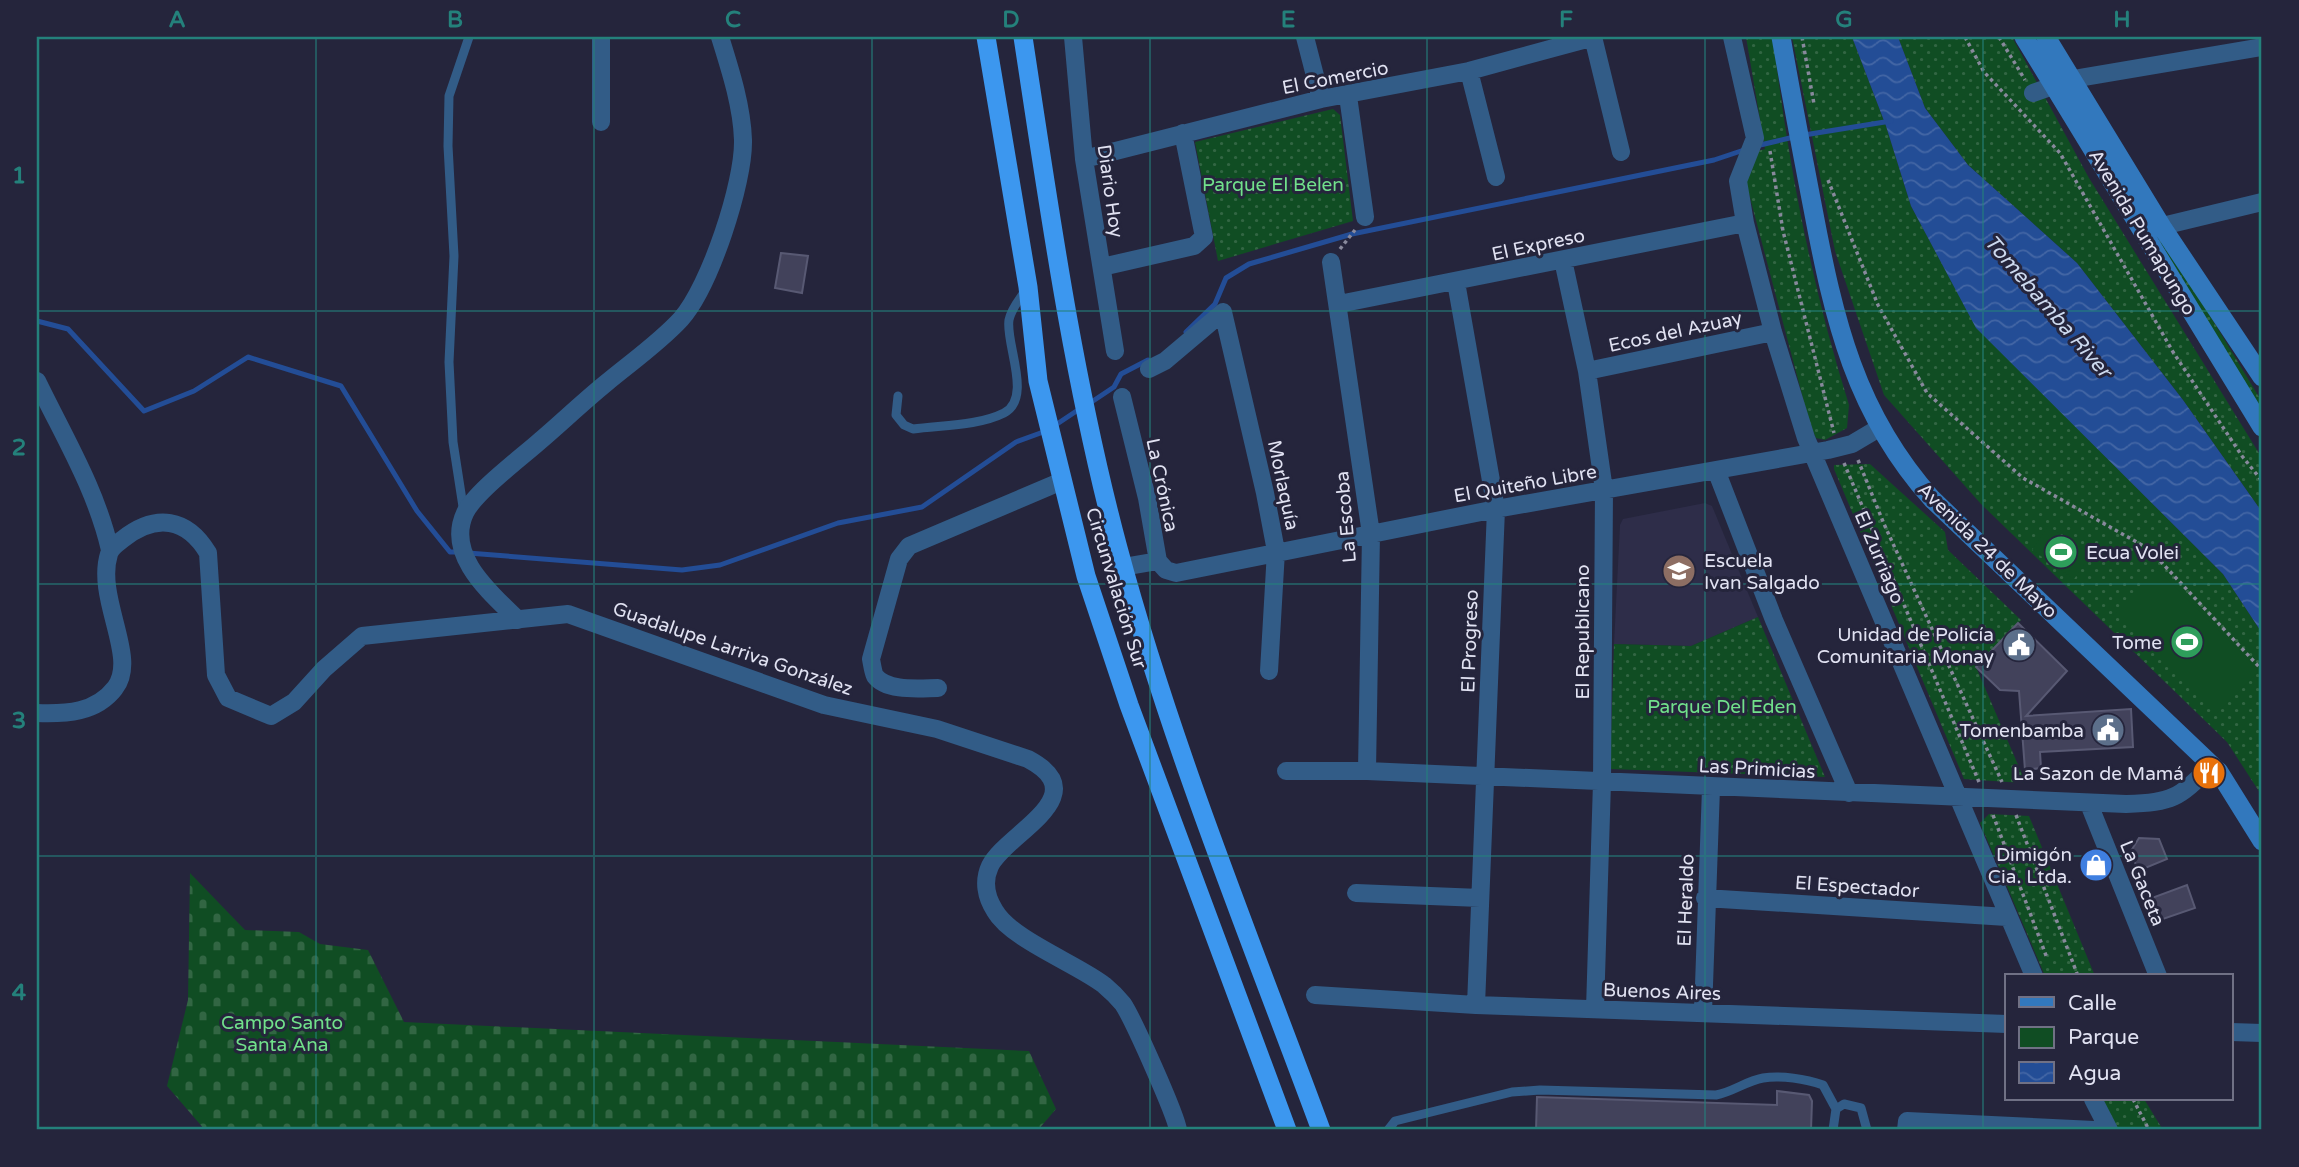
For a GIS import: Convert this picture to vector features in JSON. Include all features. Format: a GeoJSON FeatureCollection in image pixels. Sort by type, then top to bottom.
{"type":"FeatureCollection","features":[{"type":"Feature","properties":{"kind":"highway","name":"Circunvalación Sur"},"geometry":{"type":"LineString","coordinates":[[986,37],[1028,287],[1038,381],[1086,576],[1129,705],[1287,1130]]}},
{"type":"Feature","properties":{"kind":"highway","name":"Circunvalación Sur"},"geometry":{"type":"LineString","coordinates":[[1023,37],[1064,310],[1123,567],[1185,758],[1321,1130]]}},
{"type":"Feature","properties":{"kind":"main road","name":"Avenida 24 de Mayo"},"geometry":{"type":"LineString","coordinates":[[1781,37],[1826,278],[1844,350],[1879,428],[1913,478],[1932,499],[2212,765],[2239,799],[2262,841]]}},
{"type":"Feature","properties":{"kind":"main road","name":"Avenida Pumapungo"},"geometry":{"type":"LineString","coordinates":[[2024,37],[2090,113],[2162,227],[2260,368]]}},
{"type":"Feature","properties":{"kind":"main road","name":"Avenida Pumapungo"},"geometry":{"type":"LineString","coordinates":[[2046,37],[2064,83],[2141,231],[2262,427]]}},
{"type":"Feature","properties":{"kind":"street"},"geometry":{"type":"LineString","coordinates":[[601,37],[601,122]]}},
{"type":"Feature","properties":{"kind":"street"},"geometry":{"type":"LineString","coordinates":[[518,620],[482,584],[465,560],[462,533],[464,515],[473,502],[515,464],[683,317],[711,264],[740,173],[743,140],[720,37]]}},
{"type":"Feature","properties":{"kind":"street","name":"Diario Hoy"},"geometry":{"type":"LineString","coordinates":[[1073,37],[1084,159],[1115,351]]}},
{"type":"Feature","properties":{"kind":"street"},"geometry":{"type":"LineString","coordinates":[[1305,37],[1321,99]]}},
{"type":"Feature","properties":{"kind":"street"},"geometry":{"type":"LineString","coordinates":[[1594,37],[1621,152]]}},
{"type":"Feature","properties":{"kind":"street","name":"El Comercio"},"geometry":{"type":"LineString","coordinates":[[1084,159],[1321,99],[1469,71],[1594,37]]}},
{"type":"Feature","properties":{"kind":"street"},"geometry":{"type":"LineString","coordinates":[[1732,37],[1762,143]]}},
{"type":"Feature","properties":{"kind":"street"},"geometry":{"type":"LineString","coordinates":[[2033,93],[2064,83],[2262,47]]}},
{"type":"Feature","properties":{"kind":"street"},"geometry":{"type":"LineString","coordinates":[[1469,71],[1496,177]]}},
{"type":"Feature","properties":{"kind":"street"},"geometry":{"type":"LineString","coordinates":[[1348,96],[1365,217]]}},
{"type":"Feature","properties":{"kind":"street"},"geometry":{"type":"LineString","coordinates":[[1102,267],[1194,246],[1204,237],[1182,134]]}},
{"type":"Feature","properties":{"kind":"street","name":"El Zurriago"},"geometry":{"type":"LineString","coordinates":[[1762,143],[1738,181],[1745,223],[1773,332],[1813,453],[2033,974]]}},
{"type":"Feature","properties":{"kind":"street"},"geometry":{"type":"LineString","coordinates":[[2141,231],[2262,202]]}},
{"type":"Feature","properties":{"kind":"street","name":"El Expreso"},"geometry":{"type":"LineString","coordinates":[[1339,304],[1745,223]]}},
{"type":"Feature","properties":{"kind":"street","name":"El Republicano"},"geometry":{"type":"LineString","coordinates":[[1563,260],[1587,371],[1604,490],[1602,782],[1595,1009]]}},
{"type":"Feature","properties":{"kind":"street","name":"La Escoba"},"geometry":{"type":"LineString","coordinates":[[1331,262],[1371,534],[1367,771]]}},
{"type":"Feature","properties":{"kind":"street","name":"El Progreso"},"geometry":{"type":"LineString","coordinates":[[1456,282],[1496,509],[1476,1005]]}},
{"type":"Feature","properties":{"kind":"street","name":"Morlaquía"},"geometry":{"type":"LineString","coordinates":[[1149,369],[1165,361],[1223,312],[1276,551],[1269,671]]}},
{"type":"Feature","properties":{"kind":"street","name":"Ecos del Azuay"},"geometry":{"type":"LineString","coordinates":[[1587,371],[1773,332]]}},
{"type":"Feature","properties":{"kind":"street"},"geometry":{"type":"LineString","coordinates":[[37,381],[87,481],[103,520],[110,550],[104,576],[124,670],[115,688],[93,707],[71,713],[37,713]]}},
{"type":"Feature","properties":{"kind":"street","name":"La Crónica"},"geometry":{"type":"LineString","coordinates":[[1122,397],[1147,498],[1158,561],[1166,570],[1176,573]]}},
{"type":"Feature","properties":{"kind":"street","name":"El Quiteño Libre"},"geometry":{"type":"LineString","coordinates":[[1176,573],[1496,509],[1813,453],[1845,446],[1879,428]]}},
{"type":"Feature","properties":{"kind":"street"},"geometry":{"type":"LineString","coordinates":[[1716,470],[1774,620],[1849,793]]}},
{"type":"Feature","properties":{"kind":"street"},"geometry":{"type":"LineString","coordinates":[[938,688],[907,688],[884,683],[875,676],[871,659],[899,559],[909,546],[1062,481]]}},
{"type":"Feature","properties":{"kind":"street"},"geometry":{"type":"LineString","coordinates":[[110,550],[133,531],[149,524],[176,522],[198,536],[208,553],[216,675],[228,698],[271,716],[294,702],[324,669],[362,636],[518,620]]}},
{"type":"Feature","properties":{"kind":"street"},"geometry":{"type":"LineString","coordinates":[[1123,567],[1158,561]]}},
{"type":"Feature","properties":{"kind":"street","name":"Guadalupe Larriva González"},"geometry":{"type":"LineString","coordinates":[[518,620],[568,614],[824,705],[937,729],[1042,766],[1050,776],[1051,798],[1040,818],[1001,850],[991,864],[986,883],[990,901],[1004,923],[1105,986],[1122,1004],[1178,1130]]}},
{"type":"Feature","properties":{"kind":"street","name":"Las Primicias"},"geometry":{"type":"LineString","coordinates":[[1286,771],[1367,771],[2089,804],[2168,801],[2182,794],[2212,765]]}},
{"type":"Feature","properties":{"kind":"street","name":"El Heraldo"},"geometry":{"type":"LineString","coordinates":[[1703,1013],[1711,788]]}},
{"type":"Feature","properties":{"kind":"street","name":"La Gaceta"},"geometry":{"type":"LineString","coordinates":[[2089,804],[2157,974]]}},
{"type":"Feature","properties":{"kind":"street"},"geometry":{"type":"LineString","coordinates":[[1356,893],[1480,898]]}},
{"type":"Feature","properties":{"kind":"street","name":"El Espectador"},"geometry":{"type":"LineString","coordinates":[[1705,898],[2007,917]]}},
{"type":"Feature","properties":{"kind":"street","name":"Buenos Aires"},"geometry":{"type":"LineString","coordinates":[[1315,995],[1476,1005],[2005,1024]]}},
{"type":"Feature","properties":{"kind":"street"},"geometry":{"type":"LineString","coordinates":[[2232,1032],[2262,1034]]}},
{"type":"Feature","properties":{"kind":"street"},"geometry":{"type":"LineString","coordinates":[[2094,1100],[2109,1130]]}},
{"type":"Feature","properties":{"kind":"street"},"geometry":{"type":"LineString","coordinates":[[1907,1126],[2094,1130]]}},
{"type":"Feature","properties":{"kind":"lane"},"geometry":{"type":"LineString","coordinates":[[464,515],[453,442],[450,375],[454,256],[448,146],[449,96],[470,37]]}},
{"type":"Feature","properties":{"kind":"lane"},"geometry":{"type":"LineString","coordinates":[[898,396],[896,415],[904,425],[913,429],[986,420],[1007,412],[1017,393],[1008,322],[1013,308],[1028,287]]}},
{"type":"Feature","properties":{"kind":"lane"},"geometry":{"type":"LineString","coordinates":[[1388,1130],[1395,1121],[1412,1115],[1459,1107],[1512,1092],[1540,1090],[1716,1095],[1731,1093],[1763,1078],[1796,1079],[1823,1085],[1836,1109],[1833,1130]]}},
{"type":"Feature","properties":{"kind":"lane"},"geometry":{"type":"LineString","coordinates":[[1836,1109],[1844,1104],[1861,1108],[1867,1130]]}},
{"type":"Feature","properties":{"kind":"path"},"geometry":{"type":"LineString","coordinates":[[1802,37],[1815,115]]}},
{"type":"Feature","properties":{"kind":"path"},"geometry":{"type":"LineString","coordinates":[[1965,37],[1984,72],[2060,153],[2172,352],[2262,481]]}},
{"type":"Feature","properties":{"kind":"path"},"geometry":{"type":"LineString","coordinates":[[1762,143],[1783,231],[1845,446],[1987,799],[2049,964]]}},
{"type":"Feature","properties":{"kind":"path"},"geometry":{"type":"LineString","coordinates":[[1827,179],[1878,304],[1927,393],[2023,478],[2149,549],[2262,670]]}},
{"type":"Feature","properties":{"kind":"path"},"geometry":{"type":"LineString","coordinates":[[1331,262],[1365,217]]}},
{"type":"Feature","properties":{"kind":"path"},"geometry":{"type":"LineString","coordinates":[[1845,446],[1884,524],[2010,800],[2077,974]]}},
{"type":"Feature","properties":{"kind":"path"},"geometry":{"type":"LineString","coordinates":[[2134,1100],[2149,1130]]}},
{"type":"Feature","properties":{"kind":"shaded area","name":"Escuela Ivan Salgado"},"geometry":{"type":"Polygon","coordinates":[[[1705,503],[1712,506],[1758,617],[1691,646],[1614,644],[1620,525],[1623,519],[1705,503]]]}},
{"type":"Feature","properties":{"kind":"green space"},"geometry":{"type":"Polygon","coordinates":[[[1746,37],[1773,37],[1802,223],[1823,314],[1849,405],[1847,428],[1825,440],[1816,438],[1810,425],[1739,156],[1765,149],[1746,37]]]}},
{"type":"Feature","properties":{"kind":"green space"},"geometry":{"type":"Polygon","coordinates":[[[1792,37],[1852,37],[1886,126],[1911,206],[1976,327],[2223,574],[2262,633],[2262,796],[2227,742],[1981,504],[1884,395],[1835,251],[1792,37]]]}},
{"type":"Feature","properties":{"kind":"green space"},"geometry":{"type":"Polygon","coordinates":[[[1898,37],[2012,37],[2089,178],[2262,458],[2262,512],[2183,400],[2077,263],[1968,165],[1925,108],[1898,37]]]}},
{"type":"Feature","properties":{"kind":"green space"},"geometry":{"type":"Polygon","coordinates":[[[2082,103],[2262,402],[2262,415],[2182,282],[2082,103]]]}},
{"type":"Feature","properties":{"kind":"green space","name":"Parque El Belen"},"geometry":{"type":"Polygon","coordinates":[[[1333,109],[1340,115],[1353,221],[1218,261],[1195,142],[1333,109]]]}},
{"type":"Feature","properties":{"kind":"green space"},"geometry":{"type":"Polygon","coordinates":[[[1870,464],[1945,532],[1948,550],[2021,620],[1976,667],[2025,781],[2023,783],[1964,779],[1834,469],[1834,465],[1870,464]]]}},
{"type":"Feature","properties":{"kind":"green space","name":"Ecua Volei"},"geometry":{"type":"Polygon","coordinates":[[[2048,526],[2091,555],[2074,579],[2032,550],[2048,526]]]}},
{"type":"Feature","properties":{"kind":"green space","name":"Tome"},"geometry":{"type":"Polygon","coordinates":[[[2158,570],[2259,671],[2217,713],[2116,613],[2158,570]]]}},
{"type":"Feature","properties":{"kind":"green space","name":"Parque Del Eden"},"geometry":{"type":"Polygon","coordinates":[[[1758,617],[1825,777],[1610,769],[1614,644],[1691,646],[1758,617]]]}},
{"type":"Feature","properties":{"kind":"green space"},"geometry":{"type":"Polygon","coordinates":[[[1989,814],[2029,816],[2094,974],[2044,974],[1980,823],[1989,814]]]}},
{"type":"Feature","properties":{"kind":"green space","name":"Campo Santo Santa Ana"},"geometry":{"type":"Polygon","coordinates":[[[190,873],[245,930],[299,932],[320,944],[368,950],[404,1022],[1029,1051],[1056,1109],[1038,1130],[205,1130],[167,1086],[188,1000],[190,873]]]}},
{"type":"Feature","properties":{"kind":"green space"},"geometry":{"type":"Polygon","coordinates":[[[2100,1100],[2145,1100],[2163,1130],[2115,1130],[2100,1100]]]}},
{"type":"Feature","properties":{"kind":"water","name":"Tomebamba River"},"geometry":{"type":"Polygon","coordinates":[[[1852,37],[1898,37],[1925,108],[1968,165],[2077,263],[2183,400],[2262,512],[2262,633],[2223,574],[1976,328],[1911,206],[1886,126],[1852,37]]]}},
{"type":"Feature","properties":{"kind":"building"},"geometry":{"type":"Polygon","coordinates":[[[781,253],[808,256],[802,293],[775,288],[781,253]]]}},
{"type":"Feature","properties":{"kind":"building"},"geometry":{"type":"Polygon","coordinates":[[[2018,623],[2067,671],[2026,716],[2131,709],[2133,747],[2040,752],[2041,768],[2025,770],[2019,691],[2000,690],[1976,667],[2018,623]]]}},
{"type":"Feature","properties":{"kind":"building"},"geometry":{"type":"Polygon","coordinates":[[[2139,838],[2159,839],[2167,859],[2138,871],[2131,851],[2139,838]]]}},
{"type":"Feature","properties":{"kind":"building"},"geometry":{"type":"Polygon","coordinates":[[[2187,885],[2195,908],[2157,921],[2149,899],[2187,885]]]}},
{"type":"Feature","properties":{"kind":"building"},"geometry":{"type":"Polygon","coordinates":[[[1777,1091],[1809,1095],[1812,1101],[1811,1130],[1536,1130],[1537,1097],[1777,1105],[1777,1091]]]}},
{"type":"Feature","properties":{"kind":"waterway"},"geometry":{"type":"LineString","coordinates":[[1804,135],[1891,121]]}},
{"type":"Feature","properties":{"kind":"waterway"},"geometry":{"type":"LineString","coordinates":[[1756,146],[1794,137]]}},
{"type":"Feature","properties":{"kind":"waterway"},"geometry":{"type":"LineString","coordinates":[[1186,332],[1215,304],[1226,278],[1249,264],[1352,234],[1714,160],[1747,149]]}},
{"type":"Feature","properties":{"kind":"waterway"},"geometry":{"type":"LineString","coordinates":[[37,321],[68,329],[144,411],[194,391],[248,357],[341,386],[417,511],[450,552],[459,552]]}},
{"type":"Feature","properties":{"kind":"waterway"},"geometry":{"type":"LineString","coordinates":[[1090,403],[1114,387],[1121,374],[1148,360]]}},
{"type":"Feature","properties":{"kind":"waterway"},"geometry":{"type":"LineString","coordinates":[[1054,426],[1081,408]]}},
{"type":"Feature","properties":{"kind":"waterway"},"geometry":{"type":"LineString","coordinates":[[468,553],[682,570],[720,565],[838,523],[922,507],[1016,442],[1046,431]]}},
{"type":"Feature","properties":{"kind":"place","name":"Ecua Volei"},"geometry":{"type":"Point","coordinates":[2061,552]}},
{"type":"Feature","properties":{"kind":"place","name":"Escuela Ivan Salgado"},"geometry":{"type":"Point","coordinates":[1679,571]}},
{"type":"Feature","properties":{"kind":"place","name":"Tome"},"geometry":{"type":"Point","coordinates":[2187,642]}},
{"type":"Feature","properties":{"kind":"place","name":"Unidad de Policía Comunitaria Monay"},"geometry":{"type":"Point","coordinates":[2019,645]}},
{"type":"Feature","properties":{"kind":"place","name":"Tomenbamba"},"geometry":{"type":"Point","coordinates":[2108,730]}},
{"type":"Feature","properties":{"kind":"place","name":"La Sazon de Mamá"},"geometry":{"type":"Point","coordinates":[2209,773]}},
{"type":"Feature","properties":{"kind":"place","name":"Dimigón Cia. Ltda."},"geometry":{"type":"Point","coordinates":[2096,865]}}]}
